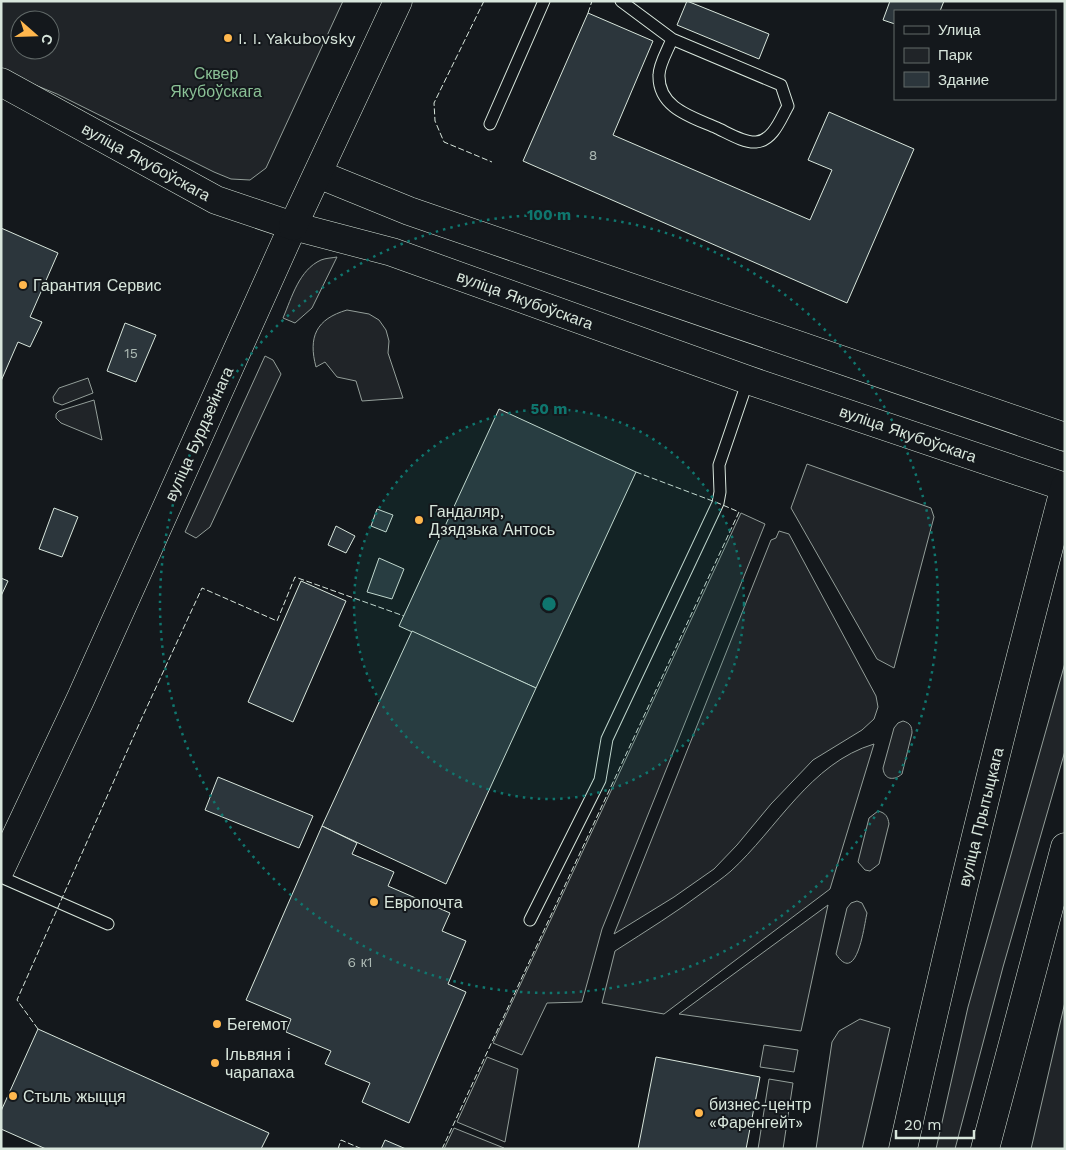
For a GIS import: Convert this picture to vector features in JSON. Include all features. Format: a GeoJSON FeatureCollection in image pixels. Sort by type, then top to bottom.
{"type":"FeatureCollection","features":[{"type":"Feature","properties":{"kind":"main road","name":"вуліца Бурдзейнага"},"geometry":{"type":"LineString","coordinates":[[1,868],[81,698],[293,226],[398,1]]}},
{"type":"Feature","properties":{"kind":"main road","name":"вуліца Якубоўскага"},"geometry":{"type":"LineString","coordinates":[[1,82],[216,200],[293,226],[392,252],[748,380],[1065,487]]}},
{"type":"Feature","properties":{"kind":"main road"},"geometry":{"type":"LineString","coordinates":[[318,174],[409,211],[1065,437]]}},
{"type":"Feature","properties":{"kind":"main road","name":"вуліца Прытыцкага"},"geometry":{"type":"LineString","coordinates":[[903,1149],[965,877],[1065,487]]}},
{"type":"Feature","properties":{"kind":"main road"},"geometry":{"type":"LineString","coordinates":[[985,1149],[1065,847]]}},
{"type":"Feature","properties":{"kind":"lane"},"geometry":{"type":"LineString","coordinates":[[490,124],[544,1]]}},
{"type":"Feature","properties":{"kind":"lane"},"geometry":{"type":"LineString","coordinates":[[622,1],[672,39],[781,85],[788,106],[772,134],[757,142],[746,140],[681,112],[669,103],[660,90],[659,74],[672,39]]}},
{"type":"Feature","properties":{"kind":"lane"},"geometry":{"type":"LineString","coordinates":[[530,920],[600,780],[607,739],[718,502],[720,492],[719,465],[748,380]]}},
{"type":"Feature","properties":{"kind":"lane"},"geometry":{"type":"LineString","coordinates":[[1,877],[108,924]]}},
{"type":"Feature","properties":{"kind":"green space","name":"Сквер Якубоўскага"},"geometry":{"type":"Polygon","coordinates":[[[1,1],[343,1],[266,168],[250,180],[231,179],[214,172],[57,94],[1,71],[1,1]]]}},
{"type":"Feature","properties":{"kind":"green space"},"geometry":{"type":"Polygon","coordinates":[[[337,257],[312,308],[295,323],[283,318],[297,285],[307,270],[321,260],[337,257]]]}},
{"type":"Feature","properties":{"kind":"green space"},"geometry":{"type":"Polygon","coordinates":[[[347,310],[369,314],[379,320],[386,330],[389,341],[388,353],[403,398],[362,401],[356,381],[337,377],[325,362],[316,367],[313,347],[317,331],[328,318],[347,310]]]}},
{"type":"Feature","properties":{"kind":"green space"},"geometry":{"type":"Polygon","coordinates":[[[265,356],[273,360],[281,374],[210,527],[196,538],[185,532],[265,356]]]}},
{"type":"Feature","properties":{"kind":"green space"},"geometry":{"type":"Polygon","coordinates":[[[88,378],[93,393],[62,405],[54,402],[53,397],[59,388],[88,378]]]}},
{"type":"Feature","properties":{"kind":"green space"},"geometry":{"type":"Polygon","coordinates":[[[94,400],[102,440],[61,423],[56,418],[56,414],[59,411],[94,400]]]}},
{"type":"Feature","properties":{"kind":"green space"},"geometry":{"type":"Polygon","coordinates":[[[807,464],[931,508],[934,517],[894,668],[877,659],[791,508],[807,464]]]}},
{"type":"Feature","properties":{"kind":"green space"},"geometry":{"type":"Polygon","coordinates":[[[741,513],[765,524],[602,929],[582,1002],[547,1003],[522,1055],[493,1043],[741,513]]]}},
{"type":"Feature","properties":{"kind":"green space"},"geometry":{"type":"Polygon","coordinates":[[[779,531],[789,534],[876,696],[878,707],[874,719],[862,730],[813,760],[771,804],[714,869],[674,897],[614,934],[771,540],[776,538],[779,531]]]}},
{"type":"Feature","properties":{"kind":"green space"},"geometry":{"type":"Polygon","coordinates":[[[1065,663],[1065,751],[1003,967],[955,1149],[936,1149],[968,1007],[1065,663]]]}},
{"type":"Feature","properties":{"kind":"green space"},"geometry":{"type":"Polygon","coordinates":[[[903,721],[910,725],[912,733],[902,774],[896,778],[890,778],[885,775],[883,768],[894,728],[903,721]]]}},
{"type":"Feature","properties":{"kind":"green space"},"geometry":{"type":"Polygon","coordinates":[[[874,744],[830,889],[664,1014],[602,1003],[615,951],[673,914],[725,876],[748,854],[813,781],[851,753],[874,744]]]}},
{"type":"Feature","properties":{"kind":"green space"},"geometry":{"type":"Polygon","coordinates":[[[878,811],[886,816],[889,824],[879,864],[870,871],[865,870],[858,862],[869,818],[878,811]]]}},
{"type":"Feature","properties":{"kind":"green space"},"geometry":{"type":"Polygon","coordinates":[[[857,901],[862,903],[867,913],[864,929],[854,959],[849,963],[843,962],[836,954],[847,908],[851,903],[857,901]]]}},
{"type":"Feature","properties":{"kind":"green space"},"geometry":{"type":"Polygon","coordinates":[[[828,905],[801,1031],[679,1014],[828,905]]]}},
{"type":"Feature","properties":{"kind":"green space"},"geometry":{"type":"Polygon","coordinates":[[[1065,1002],[1065,1149],[1031,1149],[1065,1002]]]}},
{"type":"Feature","properties":{"kind":"green space"},"geometry":{"type":"Polygon","coordinates":[[[860,1019],[890,1028],[862,1149],[816,1149],[832,1042],[839,1031],[860,1019]]]}},
{"type":"Feature","properties":{"kind":"green space"},"geometry":{"type":"Polygon","coordinates":[[[764,1045],[798,1050],[794,1072],[760,1067],[764,1045]]]}},
{"type":"Feature","properties":{"kind":"green space"},"geometry":{"type":"Polygon","coordinates":[[[487,1057],[518,1069],[505,1142],[457,1122],[487,1057]]]}},
{"type":"Feature","properties":{"kind":"green space"},"geometry":{"type":"Polygon","coordinates":[[[769,1079],[793,1083],[783,1149],[758,1149],[769,1079]]]}},
{"type":"Feature","properties":{"kind":"green space"},"geometry":{"type":"Polygon","coordinates":[[[454,1128],[504,1148],[504,1149],[444,1149],[454,1128]]]}},
{"type":"Feature","properties":{"kind":"building"},"geometry":{"type":"Polygon","coordinates":[[[687,1],[769,34],[759,59],[677,25],[687,1]]]}},
{"type":"Feature","properties":{"kind":"building"},"geometry":{"type":"Polygon","coordinates":[[[890,1],[944,1],[940,10],[894,10],[894,24],[883,20],[890,1]]]}},
{"type":"Feature","properties":{"kind":"building"},"geometry":{"type":"Polygon","coordinates":[[[588,13],[653,41],[613,135],[810,220],[832,170],[808,160],[829,112],[914,149],[847,303],[523,161],[588,13]]]}},
{"type":"Feature","properties":{"kind":"building","name":"Гарантия Сервис"},"geometry":{"type":"Polygon","coordinates":[[[1,228],[58,253],[30,317],[42,322],[30,347],[18,342],[1,381],[1,228]]]}},
{"type":"Feature","properties":{"kind":"building"},"geometry":{"type":"Polygon","coordinates":[[[125,323],[156,335],[136,382],[107,371],[125,323]]]}},
{"type":"Feature","properties":{"kind":"building"},"geometry":{"type":"Polygon","coordinates":[[[499,409],[636,472],[536,688],[399,626],[499,409]]]}},
{"type":"Feature","properties":{"kind":"building"},"geometry":{"type":"Polygon","coordinates":[[[54,508],[78,517],[62,557],[39,549],[54,508]]]}},
{"type":"Feature","properties":{"kind":"building"},"geometry":{"type":"Polygon","coordinates":[[[377,509],[393,515],[386,532],[371,526],[377,509]]]}},
{"type":"Feature","properties":{"kind":"building"},"geometry":{"type":"Polygon","coordinates":[[[336,526],[355,536],[346,553],[328,545],[336,526]]]}},
{"type":"Feature","properties":{"kind":"building"},"geometry":{"type":"Polygon","coordinates":[[[379,558],[404,569],[392,599],[367,592],[379,558]]]}},
{"type":"Feature","properties":{"kind":"building"},"geometry":{"type":"Polygon","coordinates":[[[1,578],[8,581],[1,596],[1,578]]]}},
{"type":"Feature","properties":{"kind":"building"},"geometry":{"type":"Polygon","coordinates":[[[301,581],[346,601],[293,722],[248,702],[301,581]]]}},
{"type":"Feature","properties":{"kind":"building"},"geometry":{"type":"Polygon","coordinates":[[[412,631],[536,688],[446,884],[322,826],[412,631]]]}},
{"type":"Feature","properties":{"kind":"building"},"geometry":{"type":"Polygon","coordinates":[[[218,777],[313,816],[299,848],[205,810],[218,777]]]}},
{"type":"Feature","properties":{"kind":"building"},"geometry":{"type":"Polygon","coordinates":[[[322,826],[357,843],[352,854],[394,872],[388,886],[450,913],[442,931],[466,941],[448,984],[466,992],[409,1123],[362,1102],[370,1083],[325,1064],[331,1051],[286,1032],[291,1019],[246,1000],[322,826]]]}},
{"type":"Feature","properties":{"kind":"building"},"geometry":{"type":"Polygon","coordinates":[[[38,1029],[269,1133],[261,1149],[46,1149],[1,1129],[1,1111],[38,1029]]]}},
{"type":"Feature","properties":{"kind":"building","name":"бизнес-центр «Фаренгейт»"},"geometry":{"type":"Polygon","coordinates":[[[656,1057],[760,1077],[746,1149],[638,1149],[656,1057]]]}},
{"type":"Feature","properties":{"kind":"building"},"geometry":{"type":"Polygon","coordinates":[[[385,1140],[406,1149],[381,1149],[385,1140]]]}},
{"type":"Feature","properties":{"kind":"fence"},"geometry":{"type":"LineString","coordinates":[[484,1],[434,103],[435,121],[444,142],[492,162]]}},
{"type":"Feature","properties":{"kind":"fence"},"geometry":{"type":"LineString","coordinates":[[588,13],[592,1]]}},
{"type":"Feature","properties":{"kind":"fence"},"geometry":{"type":"LineString","coordinates":[[442,1149],[739,512],[636,472]]}},
{"type":"Feature","properties":{"kind":"fence"},"geometry":{"type":"LineString","coordinates":[[38,1029],[17,1000],[140,722],[202,588],[277,621],[295,577],[404,616]]}},
{"type":"Feature","properties":{"kind":"fence"},"geometry":{"type":"LineString","coordinates":[[338,1149],[341,1140],[362,1149]]}},
{"type":"Feature","properties":{"kind":"place","name":"I. I. Yakubovsky"},"geometry":{"type":"Point","coordinates":[228,38]}},
{"type":"Feature","properties":{"kind":"place","name":"Гарантия Сервис"},"geometry":{"type":"Point","coordinates":[23,285]}},
{"type":"Feature","properties":{"kind":"place","name":"Гандаляр, Дзядзька Антось"},"geometry":{"type":"Point","coordinates":[419,520]}},
{"type":"Feature","properties":{"kind":"place","name":"Европочта"},"geometry":{"type":"Point","coordinates":[374,902]}},
{"type":"Feature","properties":{"kind":"place","name":"Бегемот"},"geometry":{"type":"Point","coordinates":[217,1024]}},
{"type":"Feature","properties":{"kind":"place","name":"Ільвяня і чарапаха"},"geometry":{"type":"Point","coordinates":[215,1063]}},
{"type":"Feature","properties":{"kind":"place","name":"Стыль жыцця"},"geometry":{"type":"Point","coordinates":[13,1096]}},
{"type":"Feature","properties":{"kind":"place","name":"бизнес-центр «Фаренгейт»"},"geometry":{"type":"Point","coordinates":[699,1113]}}]}
